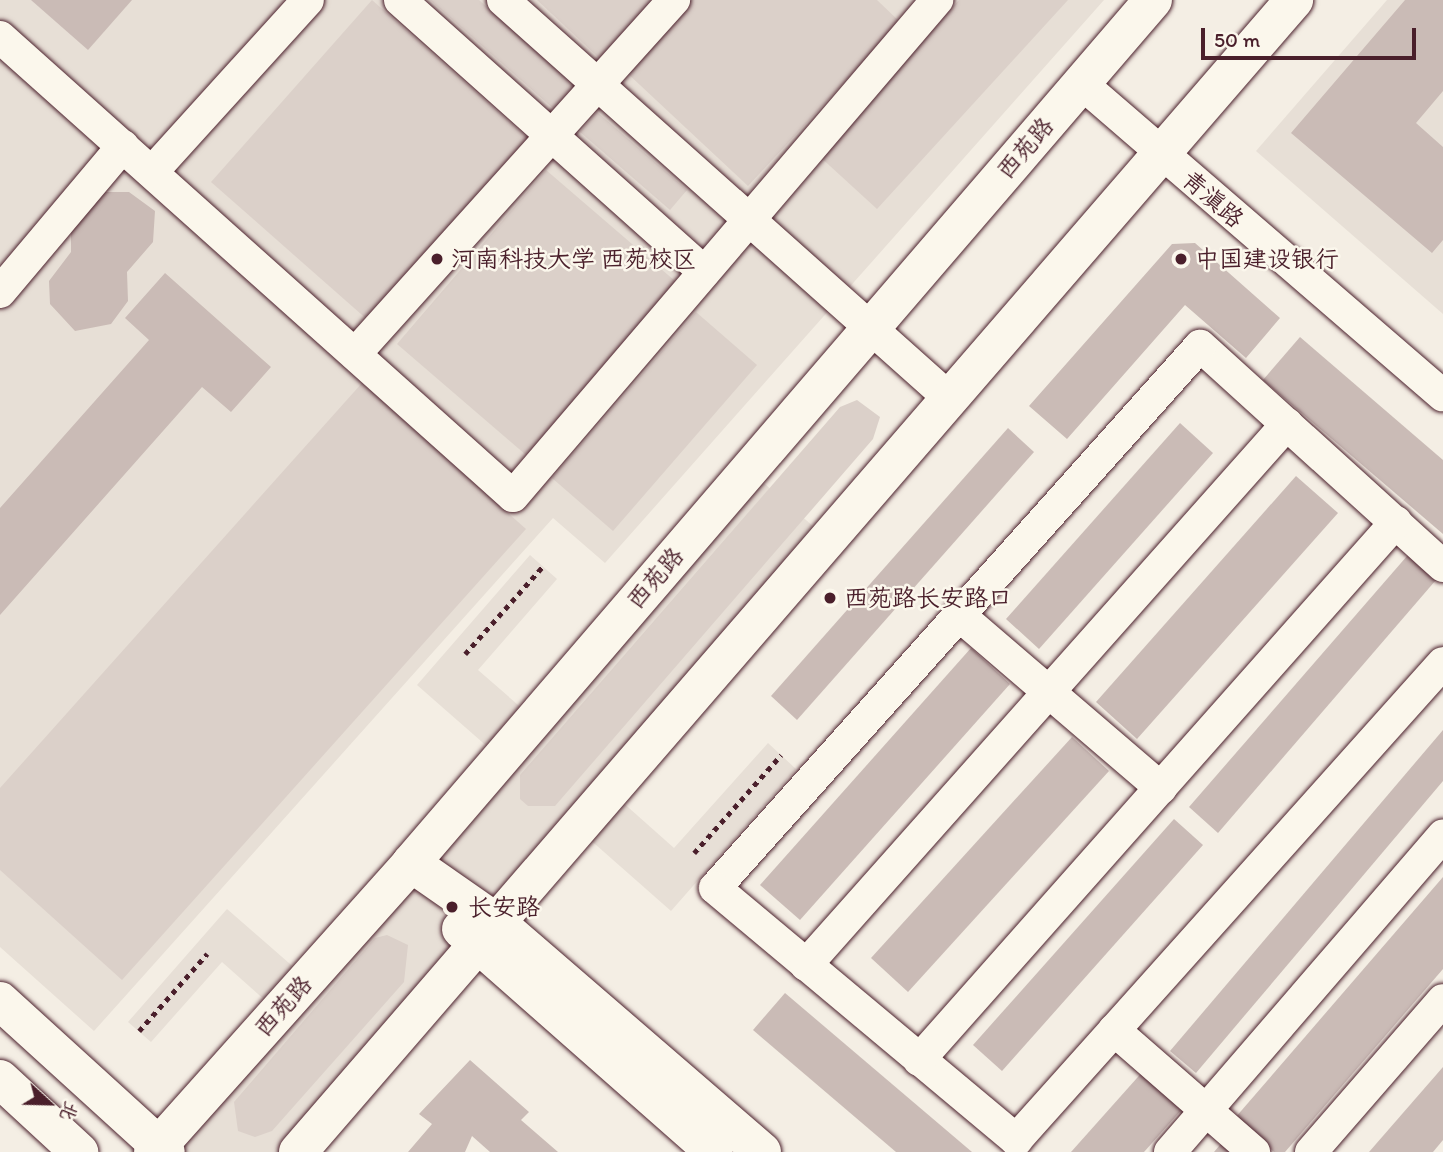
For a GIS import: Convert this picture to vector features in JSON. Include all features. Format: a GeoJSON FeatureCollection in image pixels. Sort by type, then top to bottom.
{"type":"FeatureCollection","features":[{"type":"Feature","properties":{"kind":"main road","name":"西苑路"},"geometry":{"type":"LineString","coordinates":[[160,1149],[411,863],[869,327],[1153,0]]}},
{"type":"Feature","properties":{"kind":"main road"},"geometry":{"type":"LineString","coordinates":[[298,1152],[1294,0]]}},
{"type":"Feature","properties":{"kind":"main road"},"geometry":{"type":"LineString","coordinates":[[411,863],[714,1152]]}},
{"type":"Feature","properties":{"kind":"main road"},"geometry":{"type":"LineString","coordinates":[[487,935],[762,1152]]}},
{"type":"Feature","properties":{"kind":"main road"},"geometry":{"type":"LineString","coordinates":[[0,1001],[160,1149]]}},
{"type":"Feature","properties":{"kind":"main road"},"geometry":{"type":"LineString","coordinates":[[0,1079],[79,1152]]}},
{"type":"Feature","properties":{"kind":"street"},"geometry":{"type":"LineString","coordinates":[[152,172],[308,0]]}},
{"type":"Feature","properties":{"kind":"street"},"geometry":{"type":"LineString","coordinates":[[400,0],[704,272]]}},
{"type":"Feature","properties":{"kind":"street"},"geometry":{"type":"LineString","coordinates":[[503,0],[948,398]]}},
{"type":"Feature","properties":{"kind":"street"},"geometry":{"type":"LineString","coordinates":[[355,354],[674,0]]}},
{"type":"Feature","properties":{"kind":"street"},"geometry":{"type":"LineString","coordinates":[[0,37],[513,496],[937,0]]}},
{"type":"Feature","properties":{"kind":"street","name":"青滇路"},"geometry":{"type":"LineString","coordinates":[[1081,83],[1443,395]]}},
{"type":"Feature","properties":{"kind":"street"},"geometry":{"type":"LineString","coordinates":[[0,292],[123,146]]}},
{"type":"Feature","properties":{"kind":"street"},"geometry":{"type":"LineString","coordinates":[[1443,566],[1200,346],[715,888],[1016,1140],[1443,663]]}},
{"type":"Feature","properties":{"kind":"street"},"geometry":{"type":"LineString","coordinates":[[806,965],[1287,424]]}},
{"type":"Feature","properties":{"kind":"street"},"geometry":{"type":"LineString","coordinates":[[919,1060],[1396,522]]}},
{"type":"Feature","properties":{"kind":"street"},"geometry":{"type":"LineString","coordinates":[[959,615],[1161,788]]}},
{"type":"Feature","properties":{"kind":"street"},"geometry":{"type":"LineString","coordinates":[[1170,1152],[1443,836]]}},
{"type":"Feature","properties":{"kind":"street"},"geometry":{"type":"LineString","coordinates":[[1311,1152],[1443,1000]]}},
{"type":"Feature","properties":{"kind":"street"},"geometry":{"type":"LineString","coordinates":[[1114,1030],[1254,1152]]}},
{"type":"Feature","properties":{"kind":"path"},"geometry":{"type":"LineString","coordinates":[[466,654],[543,566]]}},
{"type":"Feature","properties":{"kind":"path"},"geometry":{"type":"LineString","coordinates":[[694,853],[781,755]]}},
{"type":"Feature","properties":{"kind":"path"},"geometry":{"type":"LineString","coordinates":[[139,1031],[207,954]]}},
{"type":"Feature","properties":{"kind":"shaded area","name":"河南科技大学 西苑校区"},"geometry":{"type":"Polygon","coordinates":[[[0,0],[1104,0],[605,563],[553,518],[94,1031],[0,947],[0,0]]]}},
{"type":"Feature","properties":{"kind":"shaded area"},"geometry":{"type":"Polygon","coordinates":[[[372,0],[530,140],[370,322],[211,182],[372,0]]]}},
{"type":"Feature","properties":{"kind":"shaded area"},"geometry":{"type":"Polygon","coordinates":[[[430,0],[479,0],[576,86],[555,110],[430,0]]]}},
{"type":"Feature","properties":{"kind":"shaded area"},"geometry":{"type":"Polygon","coordinates":[[[537,0],[653,0],[599,58],[537,0]]]}},
{"type":"Feature","properties":{"kind":"shaded area"},"geometry":{"type":"Polygon","coordinates":[[[690,0],[877,0],[900,22],[748,186],[625,71],[690,0]]]}},
{"type":"Feature","properties":{"kind":"shaded area"},"geometry":{"type":"Polygon","coordinates":[[[959,0],[1068,0],[877,209],[818,155],[959,0]]]}},
{"type":"Feature","properties":{"kind":"shaded area"},"geometry":{"type":"Polygon","coordinates":[[[1387,0],[1443,0],[1443,314],[1256,151],[1387,0]]]}},
{"type":"Feature","properties":{"kind":"shaded area"},"geometry":{"type":"Polygon","coordinates":[[[597,112],[687,190],[670,210],[580,132],[597,112]]]}},
{"type":"Feature","properties":{"kind":"shaded area"},"geometry":{"type":"Polygon","coordinates":[[[546,170],[682,287],[533,461],[397,344],[546,170]]]}},
{"type":"Feature","properties":{"kind":"shaded area"},"geometry":{"type":"Polygon","coordinates":[[[696,312],[757,365],[613,531],[552,478],[696,312]]]}},
{"type":"Feature","properties":{"kind":"shaded area"},"geometry":{"type":"Polygon","coordinates":[[[362,383],[526,529],[122,980],[0,870],[0,788],[362,383]]]}},
{"type":"Feature","properties":{"kind":"shaded area"},"geometry":{"type":"Polygon","coordinates":[[[857,400],[880,417],[873,439],[555,806],[528,806],[520,799],[520,775],[840,407],[857,400]]]}},
{"type":"Feature","properties":{"kind":"shaded area"},"geometry":{"type":"Polygon","coordinates":[[[757,477],[839,549],[620,800],[674,848],[768,743],[796,769],[671,911],[587,837],[311,1152],[166,1152],[284,1017],[222,962],[151,1042],[128,1022],[227,909],[313,984],[506,763],[417,685],[530,555],[557,579],[478,670],[540,724],[757,477]]]}},
{"type":"Feature","properties":{"kind":"shaded area"},"geometry":{"type":"Polygon","coordinates":[[[387,935],[408,945],[404,982],[272,1131],[255,1137],[238,1131],[234,1102],[375,938],[387,935]]]}},
{"type":"Feature","properties":{"kind":"building"},"geometry":{"type":"Polygon","coordinates":[[[31,0],[132,0],[88,50],[31,0]]]}},
{"type":"Feature","properties":{"kind":"building"},"geometry":{"type":"Polygon","coordinates":[[[1405,0],[1443,0],[1443,91],[1416,123],[1443,147],[1443,240],[1432,253],[1291,133],[1405,0]]]}},
{"type":"Feature","properties":{"kind":"building"},"geometry":{"type":"Polygon","coordinates":[[[92,192],[129,192],[155,211],[153,242],[127,272],[128,301],[111,324],[75,331],[50,304],[49,281],[71,252],[71,216],[92,192]]]}},
{"type":"Feature","properties":{"kind":"building"},"geometry":{"type":"Polygon","coordinates":[[[1195,243],[1280,318],[1246,358],[1185,305],[1067,439],[1029,406],[1172,244],[1195,243]]]}},
{"type":"Feature","properties":{"kind":"building"},"geometry":{"type":"Polygon","coordinates":[[[165,273],[271,367],[231,412],[202,387],[0,615],[0,508],[149,340],[125,318],[165,273]]]}},
{"type":"Feature","properties":{"kind":"building"},"geometry":{"type":"Polygon","coordinates":[[[1300,337],[1443,460],[1443,534],[1263,380],[1300,337]]]}},
{"type":"Feature","properties":{"kind":"building"},"geometry":{"type":"Polygon","coordinates":[[[1180,423],[1213,453],[1039,649],[1006,619],[1180,423]]]}},
{"type":"Feature","properties":{"kind":"building"},"geometry":{"type":"Polygon","coordinates":[[[1008,428],[1034,452],[797,720],[771,696],[1008,428]]]}},
{"type":"Feature","properties":{"kind":"building"},"geometry":{"type":"Polygon","coordinates":[[[1296,476],[1338,513],[1137,739],[1096,702],[1296,476]]]}},
{"type":"Feature","properties":{"kind":"building"},"geometry":{"type":"Polygon","coordinates":[[[1414,548],[1442,573],[1218,833],[1189,807],[1414,548]]]}},
{"type":"Feature","properties":{"kind":"building"},"geometry":{"type":"Polygon","coordinates":[[[971,648],[1010,684],[800,920],[760,885],[971,648]]]}},
{"type":"Feature","properties":{"kind":"building"},"geometry":{"type":"Polygon","coordinates":[[[1443,730],[1443,781],[1196,1073],[1170,1051],[1443,730]]]}},
{"type":"Feature","properties":{"kind":"building"},"geometry":{"type":"Polygon","coordinates":[[[1072,737],[1109,771],[908,992],[871,958],[1072,737]]]}},
{"type":"Feature","properties":{"kind":"building"},"geometry":{"type":"Polygon","coordinates":[[[1174,819],[1203,845],[1002,1071],[973,1045],[1174,819]]]}},
{"type":"Feature","properties":{"kind":"building"},"geometry":{"type":"Polygon","coordinates":[[[1443,877],[1443,969],[1285,1152],[1274,1152],[1235,1118],[1443,877]]]}},
{"type":"Feature","properties":{"kind":"building"},"geometry":{"type":"Polygon","coordinates":[[[785,993],[972,1152],[896,1152],[753,1030],[785,993]]]}},
{"type":"Feature","properties":{"kind":"building"},"geometry":{"type":"Polygon","coordinates":[[[470,1060],[529,1112],[521,1120],[558,1152],[490,1152],[472,1136],[465,1152],[408,1152],[432,1124],[419,1114],[470,1060]]]}},
{"type":"Feature","properties":{"kind":"building"},"geometry":{"type":"Polygon","coordinates":[[[1443,1067],[1443,1140],[1433,1152],[1369,1152],[1443,1067]]]}},
{"type":"Feature","properties":{"kind":"building"},"geometry":{"type":"Polygon","coordinates":[[[1145,1069],[1185,1106],[1144,1152],[1071,1152],[1145,1069]]]}},
{"type":"Feature","properties":{"kind":"building"},"geometry":{"type":"Polygon","coordinates":[[[1225,1139],[1239,1152],[1214,1152],[1225,1139]]]}},
{"type":"Feature","properties":{"kind":"place","name":"河南科技大学 西苑校区"},"geometry":{"type":"Point","coordinates":[437,259]}},
{"type":"Feature","properties":{"kind":"place","name":"中国建设银行"},"geometry":{"type":"Point","coordinates":[1181,259]}},
{"type":"Feature","properties":{"kind":"place","name":"西苑路长安路口"},"geometry":{"type":"Point","coordinates":[830,598]}},
{"type":"Feature","properties":{"kind":"place","name":"长安路"},"geometry":{"type":"Point","coordinates":[452,907]}}]}
